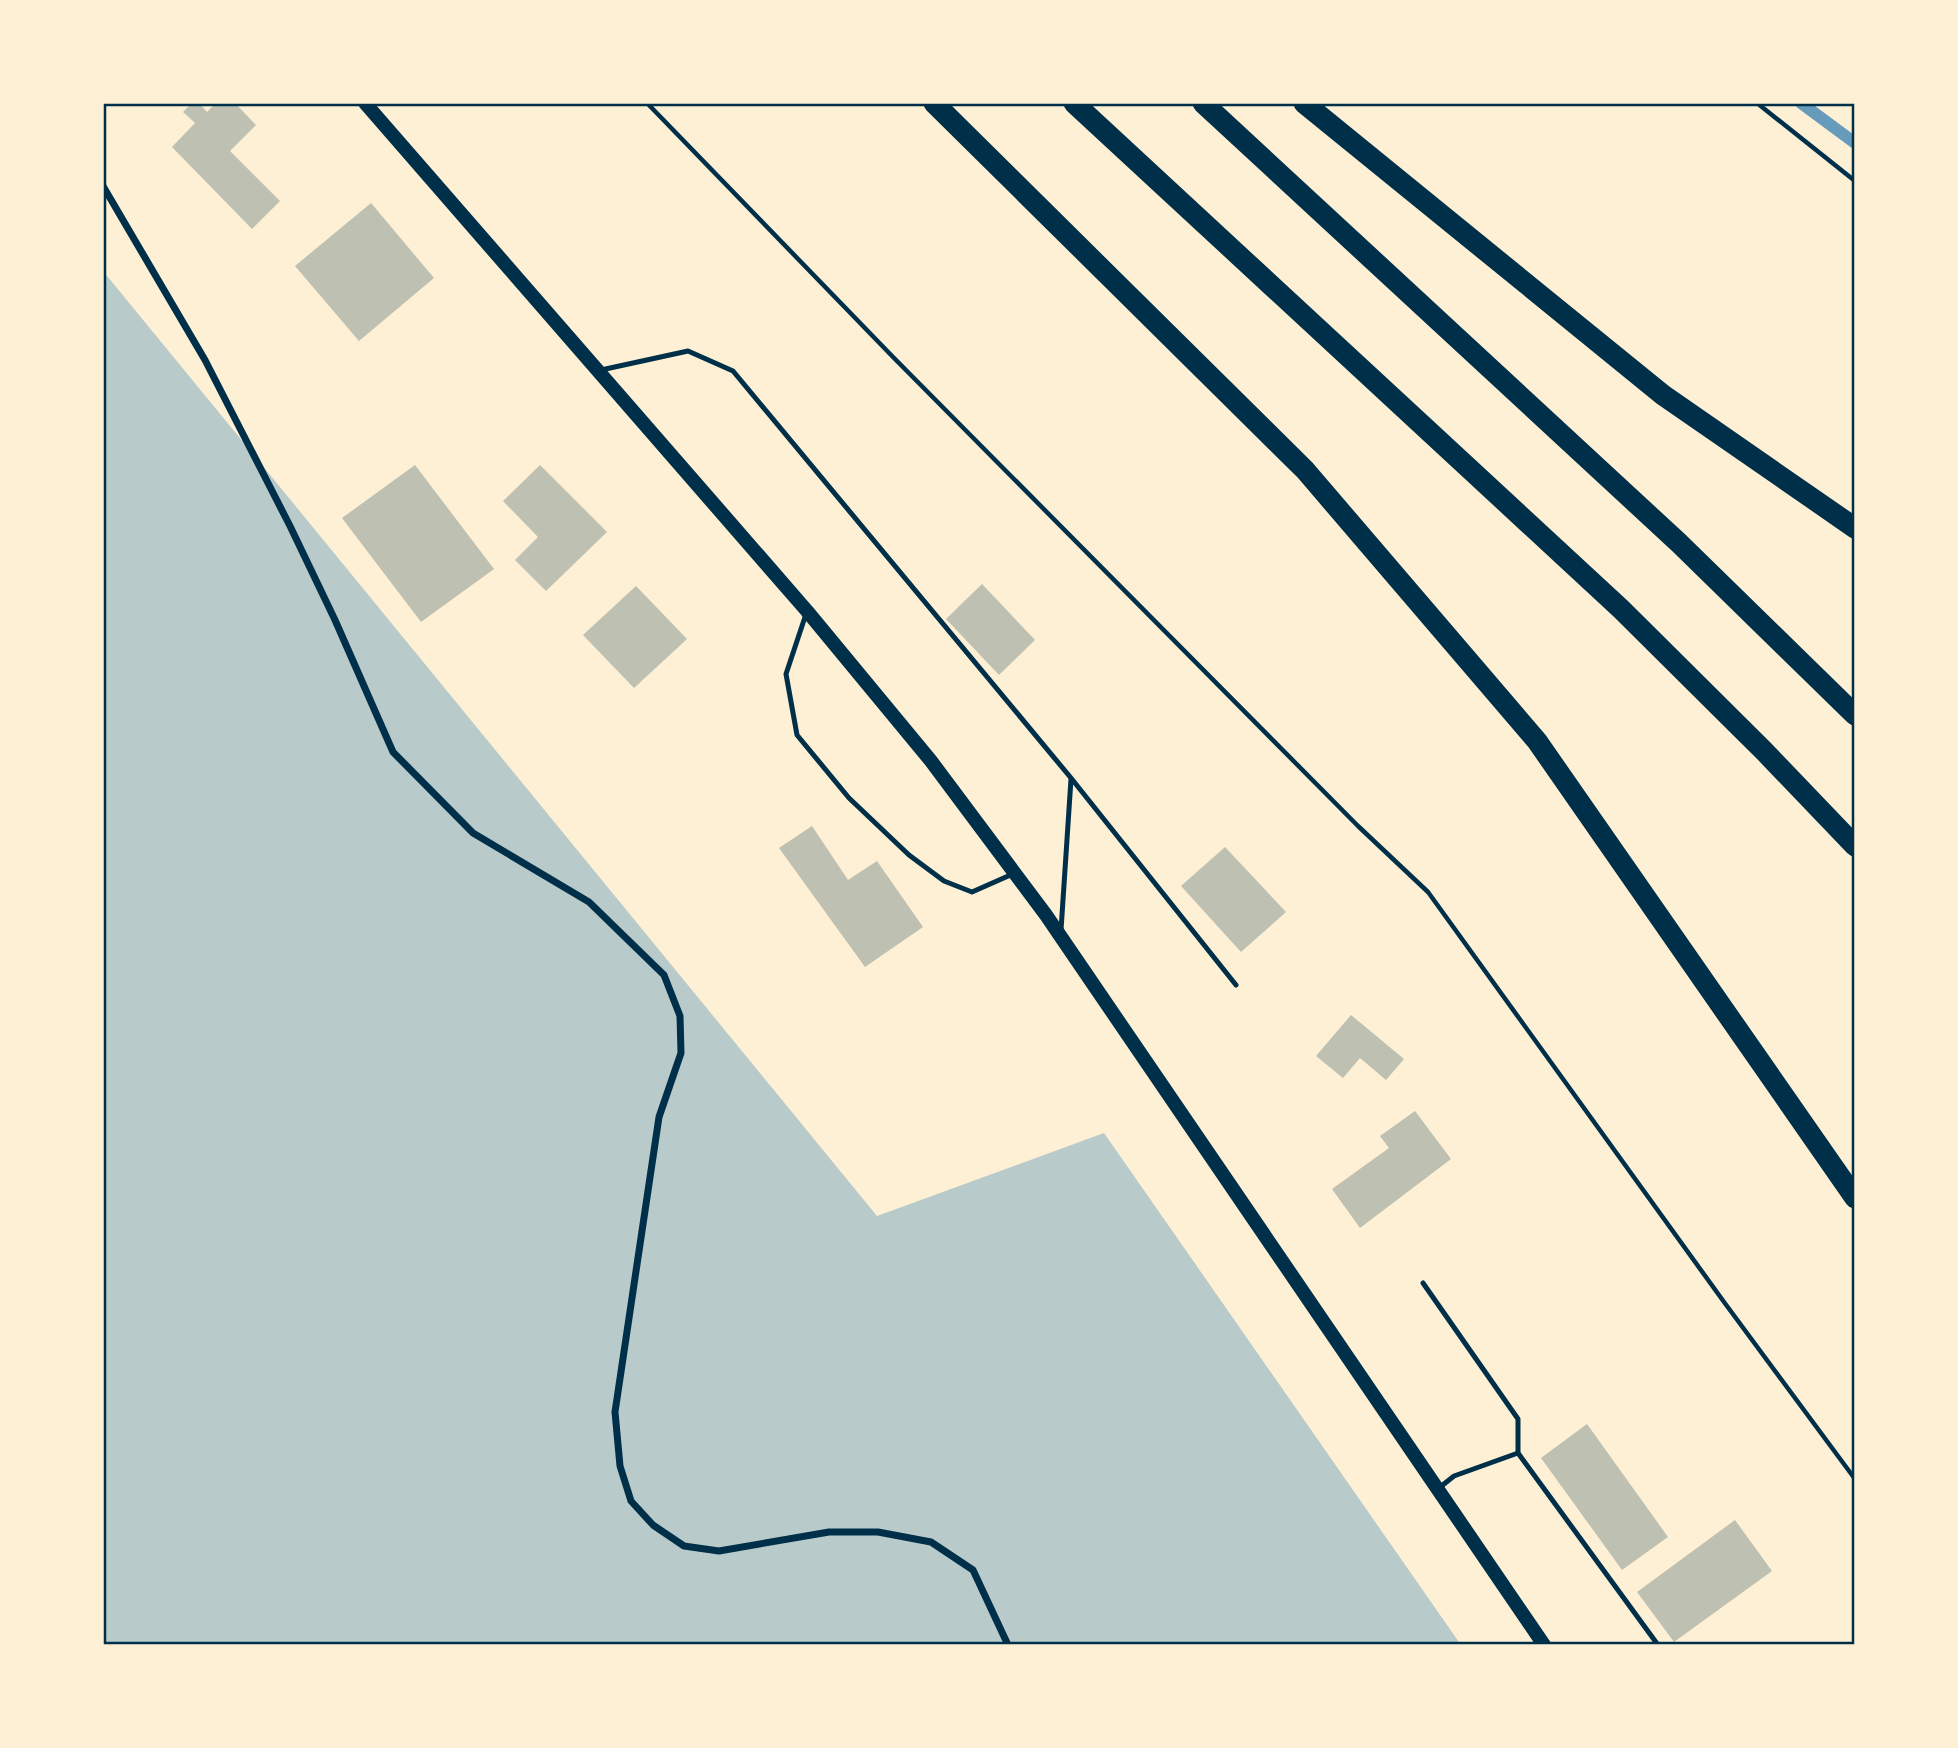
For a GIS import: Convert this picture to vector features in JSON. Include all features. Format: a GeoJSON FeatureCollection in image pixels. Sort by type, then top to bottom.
{"type":"FeatureCollection","features":[{"type":"Feature","properties":{"kind":"highway"},"geometry":{"type":"LineString","coordinates":[[934,103],[1305,470],[1537,741],[1855,1199]]}},
{"type":"Feature","properties":{"kind":"highway"},"geometry":{"type":"LineString","coordinates":[[1074,103],[1621,609],[1855,846]]}},
{"type":"Feature","properties":{"kind":"highway"},"geometry":{"type":"LineString","coordinates":[[1203,103],[1679,542],[1855,715]]}},
{"type":"Feature","properties":{"kind":"highway"},"geometry":{"type":"LineString","coordinates":[[1304,103],[1663,395],[1855,528]]}},
{"type":"Feature","properties":{"kind":"main road"},"geometry":{"type":"LineString","coordinates":[[365,103],[807,611],[931,761],[1060,936],[1544,1645]]}},
{"type":"Feature","properties":{"kind":"street"},"geometry":{"type":"LineString","coordinates":[[103,186],[205,360],[324,597],[393,752],[473,833],[589,902],[664,975],[680,1016],[681,1053],[659,1117],[615,1412],[620,1466],[631,1501],[653,1525],[684,1546],[719,1551],[829,1532],[878,1532],[931,1542],[973,1570],[1008,1645]]}},
{"type":"Feature","properties":{"kind":"lane"},"geometry":{"type":"LineString","coordinates":[[598,370],[688,351],[733,371],[1071,778],[1236,985]]}},
{"type":"Feature","properties":{"kind":"lane"},"geometry":{"type":"LineString","coordinates":[[807,611],[786,674],[797,735],[810,753],[849,798],[909,855],[944,881],[972,892],[1015,873]]}},
{"type":"Feature","properties":{"kind":"lane"},"geometry":{"type":"LineString","coordinates":[[1060,936],[1071,778]]}},
{"type":"Feature","properties":{"kind":"lane"},"geometry":{"type":"LineString","coordinates":[[1423,1283],[1518,1419],[1518,1453],[1658,1645]]}},
{"type":"Feature","properties":{"kind":"lane"},"geometry":{"type":"LineString","coordinates":[[1437,1489],[1454,1476],[1518,1453]]}},
{"type":"Feature","properties":{"kind":"path"},"geometry":{"type":"LineString","coordinates":[[647,103],[893,357],[1358,826],[1428,892],[1855,1479]]}},
{"type":"Feature","properties":{"kind":"path"},"geometry":{"type":"LineString","coordinates":[[1757,103],[1855,181]]}},
{"type":"Feature","properties":{"kind":"shaded area"},"geometry":{"type":"Polygon","coordinates":[[[103,271],[877,1216],[1104,1133],[1461,1645],[103,1645],[103,271]]]}},
{"type":"Feature","properties":{"kind":"building"},"geometry":{"type":"Polygon","coordinates":[[[192,103],[199,103],[207,112],[216,103],[235,103],[256,125],[230,151],[280,201],[252,229],[172,147],[195,123],[183,112],[192,103]]]}},
{"type":"Feature","properties":{"kind":"building"},"geometry":{"type":"Polygon","coordinates":[[[371,203],[434,278],[359,341],[295,266],[371,203]]]}},
{"type":"Feature","properties":{"kind":"building"},"geometry":{"type":"Polygon","coordinates":[[[415,465],[494,569],[421,622],[342,518],[415,465]]]}},
{"type":"Feature","properties":{"kind":"building"},"geometry":{"type":"Polygon","coordinates":[[[540,465],[607,532],[546,591],[515,560],[538,537],[503,501],[540,465]]]}},
{"type":"Feature","properties":{"kind":"building"},"geometry":{"type":"Polygon","coordinates":[[[982,584],[1035,640],[999,675],[946,619],[982,584]]]}},
{"type":"Feature","properties":{"kind":"building"},"geometry":{"type":"Polygon","coordinates":[[[636,586],[687,639],[634,688],[583,635],[636,586]]]}},
{"type":"Feature","properties":{"kind":"building"},"geometry":{"type":"Polygon","coordinates":[[[812,826],[848,880],[877,861],[923,927],[865,967],[779,848],[812,826]]]}},
{"type":"Feature","properties":{"kind":"building"},"geometry":{"type":"Polygon","coordinates":[[[1225,847],[1286,912],[1241,952],[1181,886],[1225,847]]]}},
{"type":"Feature","properties":{"kind":"building"},"geometry":{"type":"Polygon","coordinates":[[[1351,1015],[1404,1059],[1386,1080],[1360,1058],[1343,1078],[1316,1056],[1351,1015]]]}},
{"type":"Feature","properties":{"kind":"building"},"geometry":{"type":"Polygon","coordinates":[[[1415,1111],[1451,1159],[1360,1228],[1332,1189],[1389,1148],[1380,1136],[1415,1111]]]}},
{"type":"Feature","properties":{"kind":"building"},"geometry":{"type":"Polygon","coordinates":[[[1587,1424],[1668,1537],[1622,1570],[1541,1458],[1587,1424]]]}},
{"type":"Feature","properties":{"kind":"building"},"geometry":{"type":"Polygon","coordinates":[[[1735,1520],[1772,1571],[1674,1642],[1637,1592],[1735,1520]]]}},
{"type":"Feature","properties":{"kind":"waterway"},"geometry":{"type":"LineString","coordinates":[[1801,103],[1855,143]]}}]}
